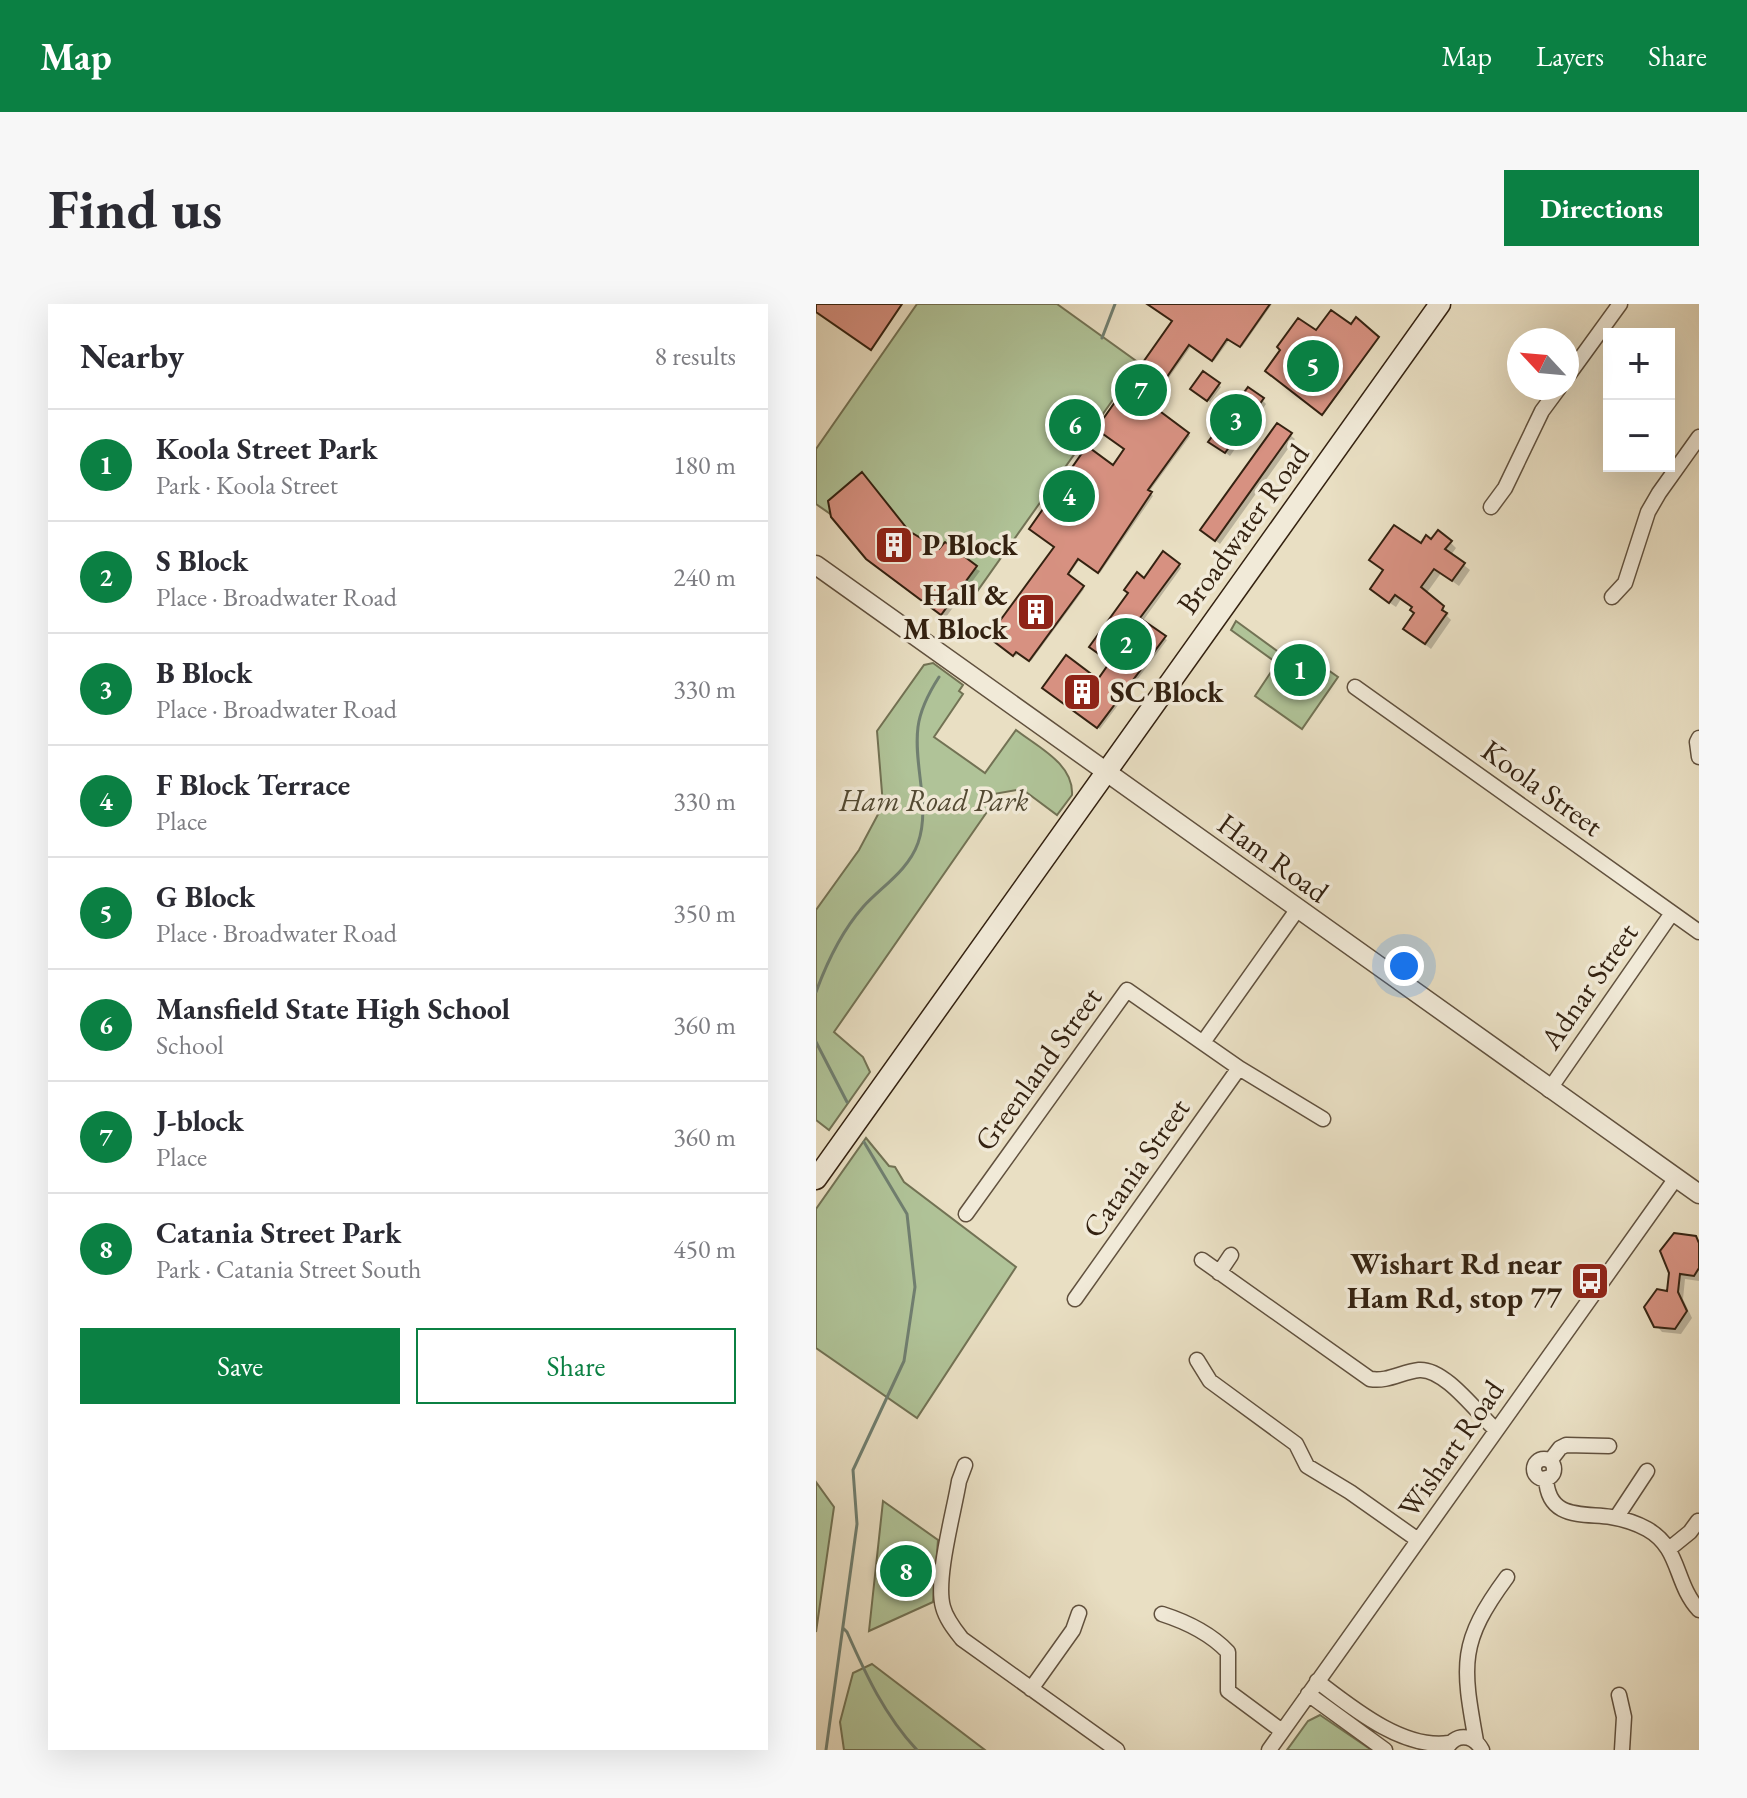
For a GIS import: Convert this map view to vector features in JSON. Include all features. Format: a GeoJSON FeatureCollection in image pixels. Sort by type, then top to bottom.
{"type":"FeatureCollection","features":[{"type":"Feature","properties":{"kind":"main road","name":"Broadwater Road"},"geometry":{"type":"LineString","coordinates":[[816,1179],[1440,304]]}},
{"type":"Feature","properties":{"kind":"street"},"geometry":{"type":"LineString","coordinates":[[1579,360],[1620,304]]}},
{"type":"Feature","properties":{"kind":"street"},"geometry":{"type":"LineString","coordinates":[[1491,507],[1505,488],[1550,400]]}},
{"type":"Feature","properties":{"kind":"street"},"geometry":{"type":"LineString","coordinates":[[1612,597],[1625,583],[1648,512],[1699,437]]}},
{"type":"Feature","properties":{"kind":"street","name":"Ham Road"},"geometry":{"type":"LineString","coordinates":[[816,565],[1699,1194]]}},
{"type":"Feature","properties":{"kind":"street","name":"Koola Street"},"geometry":{"type":"LineString","coordinates":[[1355,687],[1699,932]]}},
{"type":"Feature","properties":{"kind":"street"},"geometry":{"type":"LineString","coordinates":[[1699,738],[1699,757]]}},
{"type":"Feature","properties":{"kind":"street"},"geometry":{"type":"LineString","coordinates":[[1204,1041],[1297,910]]}},
{"type":"Feature","properties":{"kind":"street","name":"Adnar Street"},"geometry":{"type":"LineString","coordinates":[[1549,1090],[1672,913]]}},
{"type":"Feature","properties":{"kind":"street","name":"Greenland Street"},"geometry":{"type":"LineString","coordinates":[[966,1214],[1127,990],[1239,1068],[1323,1119]]}},
{"type":"Feature","properties":{"kind":"street","name":"Catania Street"},"geometry":{"type":"LineString","coordinates":[[1075,1299],[1239,1068]]}},
{"type":"Feature","properties":{"kind":"street","name":"Wishart Road"},"geometry":{"type":"LineString","coordinates":[[1269,1750],[1676,1178]]}},
{"type":"Feature","properties":{"kind":"street"},"geometry":{"type":"LineString","coordinates":[[1219,1273],[1231,1255]]}},
{"type":"Feature","properties":{"kind":"street"},"geometry":{"type":"LineString","coordinates":[[1202,1260],[1370,1379],[1383,1381],[1420,1370],[1440,1375],[1496,1430]]}},
{"type":"Feature","properties":{"kind":"street"},"geometry":{"type":"LineString","coordinates":[[1197,1360],[1210,1381],[1296,1444],[1307,1466],[1418,1540]]}},
{"type":"Feature","properties":{"kind":"street"},"geometry":{"type":"LineString","coordinates":[[1609,1446],[1566,1445],[1550,1461],[1541,1459],[1534,1466],[1537,1476],[1546,1478],[1548,1493],[1568,1513],[1616,1518],[1649,1530],[1669,1549],[1684,1592],[1699,1610]]}},
{"type":"Feature","properties":{"kind":"street"},"geometry":{"type":"LineString","coordinates":[[965,1465],[959,1481],[941,1586],[943,1607],[950,1624],[962,1639],[1117,1750]]}},
{"type":"Feature","properties":{"kind":"street"},"geometry":{"type":"LineString","coordinates":[[1616,1518],[1647,1471]]}},
{"type":"Feature","properties":{"kind":"street"},"geometry":{"type":"LineString","coordinates":[[1669,1549],[1698,1521]]}},
{"type":"Feature","properties":{"kind":"street"},"geometry":{"type":"LineString","coordinates":[[1481,1747],[1471,1715],[1466,1673],[1468,1647],[1483,1611],[1507,1577]]}},
{"type":"Feature","properties":{"kind":"street"},"geometry":{"type":"LineString","coordinates":[[1031,1689],[1073,1630],[1079,1613]]}},
{"type":"Feature","properties":{"kind":"street"},"geometry":{"type":"LineString","coordinates":[[1162,1614],[1187,1622],[1219,1642],[1228,1652],[1228,1691],[1282,1731]]}},
{"type":"Feature","properties":{"kind":"street"},"geometry":{"type":"LineString","coordinates":[[1317,1681],[1378,1727],[1421,1746],[1439,1746],[1465,1736],[1481,1747]]}},
{"type":"Feature","properties":{"kind":"street"},"geometry":{"type":"LineString","coordinates":[[1308,1694],[1385,1750]]}},
{"type":"Feature","properties":{"kind":"street"},"geometry":{"type":"LineString","coordinates":[[1619,1695],[1625,1731],[1622,1750]]}},
{"type":"Feature","properties":{"kind":"street"},"geometry":{"type":"LineString","coordinates":[[1451,1743],[1471,1715]]}},
{"type":"Feature","properties":{"kind":"green space"},"geometry":{"type":"Polygon","coordinates":[[[917,304],[1057,304],[1139,363],[971,600],[958,603],[816,504],[816,449],[917,304]]]}},
{"type":"Feature","properties":{"kind":"green space"},"geometry":{"type":"Polygon","coordinates":[[[1236,621],[1284,656],[1292,645],[1338,677],[1302,729],[1255,696],[1277,663],[1231,630],[1236,621]]]}},
{"type":"Feature","properties":{"kind":"green space","name":"Ham Road Park"},"geometry":{"type":"Polygon","coordinates":[[[933,663],[963,685],[959,691],[963,694],[934,737],[985,773],[1016,730],[1061,765],[1071,784],[1072,795],[1057,815],[1022,789],[988,795],[989,809],[834,1032],[863,1057],[870,1072],[829,1130],[816,1120],[816,910],[859,850],[883,805],[877,731],[924,665],[933,663]]]}},
{"type":"Feature","properties":{"kind":"green space"},"geometry":{"type":"Polygon","coordinates":[[[866,1138],[889,1166],[895,1167],[904,1182],[1016,1267],[917,1418],[816,1348],[816,1209],[866,1138]]]}},
{"type":"Feature","properties":{"kind":"green space"},"geometry":{"type":"Polygon","coordinates":[[[816,1482],[834,1507],[816,1632],[816,1482]]]}},
{"type":"Feature","properties":{"kind":"green space"},"geometry":{"type":"Polygon","coordinates":[[[883,1501],[938,1540],[933,1602],[869,1631],[883,1501]]]}},
{"type":"Feature","properties":{"kind":"green space"},"geometry":{"type":"Polygon","coordinates":[[[872,1664],[985,1750],[844,1750],[840,1722],[853,1673],[872,1664]]]}},
{"type":"Feature","properties":{"kind":"green space"},"geometry":{"type":"Polygon","coordinates":[[[1320,1715],[1371,1750],[1287,1750],[1308,1721],[1320,1715]]]}},
{"type":"Feature","properties":{"kind":"building"},"geometry":{"type":"Polygon","coordinates":[[[816,304],[902,304],[871,350],[816,312],[816,304]]]}},
{"type":"Feature","properties":{"kind":"building"},"geometry":{"type":"Polygon","coordinates":[[[1147,304],[1270,304],[1240,347],[1227,339],[1212,361],[1189,345],[1149,403],[1189,433],[1148,490],[1152,492],[1098,573],[1078,559],[1068,574],[1084,586],[1029,661],[1016,652],[1013,656],[988,637],[1054,547],[1029,529],[1087,446],[1113,465],[1124,449],[1096,429],[1172,321],[1147,304]]]}},
{"type":"Feature","properties":{"kind":"building"},"geometry":{"type":"Polygon","coordinates":[[[1331,310],[1351,324],[1356,317],[1379,337],[1322,415],[1265,371],[1280,350],[1277,347],[1298,318],[1316,330],[1331,310]]]}},
{"type":"Feature","properties":{"kind":"building"},"geometry":{"type":"Polygon","coordinates":[[[1203,371],[1220,383],[1207,401],[1190,389],[1203,371]]]}},
{"type":"Feature","properties":{"kind":"building"},"geometry":{"type":"Polygon","coordinates":[[[1248,387],[1264,398],[1225,453],[1208,442],[1248,387]]]}},
{"type":"Feature","properties":{"kind":"building"},"geometry":{"type":"Polygon","coordinates":[[[1277,423],[1292,433],[1215,541],[1200,530],[1277,423]]]}},
{"type":"Feature","properties":{"kind":"building","name":"P Block"},"geometry":{"type":"Polygon","coordinates":[[[862,472],[909,531],[939,549],[945,542],[977,566],[941,615],[866,559],[831,517],[828,501],[862,472]]]}},
{"type":"Feature","properties":{"kind":"building"},"geometry":{"type":"Polygon","coordinates":[[[1394,525],[1421,543],[1426,535],[1431,539],[1438,530],[1452,541],[1445,549],[1465,563],[1452,581],[1434,569],[1421,587],[1444,606],[1442,610],[1447,613],[1425,644],[1403,629],[1414,613],[1410,610],[1412,607],[1395,595],[1389,603],[1370,589],[1383,570],[1369,560],[1394,525]]]}},
{"type":"Feature","properties":{"kind":"building"},"geometry":{"type":"Polygon","coordinates":[[[1163,551],[1180,564],[1140,618],[1166,636],[1097,728],[1042,688],[1066,655],[1098,679],[1110,662],[1089,647],[1128,593],[1124,590],[1137,572],[1144,578],[1163,551]]]}},
{"type":"Feature","properties":{"kind":"building"},"geometry":{"type":"Polygon","coordinates":[[[1674,1233],[1696,1236],[1699,1268],[1694,1276],[1680,1274],[1678,1292],[1687,1311],[1675,1329],[1654,1327],[1644,1307],[1657,1289],[1667,1291],[1669,1273],[1660,1251],[1674,1233]]]}},
{"type":"Feature","properties":{"kind":"waterway"},"geometry":{"type":"LineString","coordinates":[[1102,338],[1115,304]]}},
{"type":"Feature","properties":{"kind":"waterway"},"geometry":{"type":"LineString","coordinates":[[816,992],[841,937],[863,907],[908,862],[918,843],[923,815],[918,727],[926,701],[939,677]]}},
{"type":"Feature","properties":{"kind":"waterway"},"geometry":{"type":"LineString","coordinates":[[816,1042],[847,1102]]}},
{"type":"Feature","properties":{"kind":"waterway"},"geometry":{"type":"LineString","coordinates":[[826,1750],[857,1524],[853,1470],[904,1361],[915,1287],[907,1214],[864,1142]]}},
{"type":"Feature","properties":{"kind":"waterway"},"geometry":{"type":"LineString","coordinates":[[843,1628],[886,1709],[917,1750]]}},
{"type":"Feature","properties":{"kind":"place","name":"G Block"},"geometry":{"type":"Point","coordinates":[1313,366]}},
{"type":"Feature","properties":{"kind":"place","name":"J-block"},"geometry":{"type":"Point","coordinates":[1141,390]}},
{"type":"Feature","properties":{"kind":"place","name":"B Block"},"geometry":{"type":"Point","coordinates":[1236,420]}},
{"type":"Feature","properties":{"kind":"place","name":"Mansfield State High School"},"geometry":{"type":"Point","coordinates":[1075,425]}},
{"type":"Feature","properties":{"kind":"place","name":"F Block Terrace"},"geometry":{"type":"Point","coordinates":[1069,496]}},
{"type":"Feature","properties":{"kind":"place","name":"P Block"},"geometry":{"type":"Point","coordinates":[894,545]}},
{"type":"Feature","properties":{"kind":"place","name":"Hall & M Block"},"geometry":{"type":"Point","coordinates":[1036,612]}},
{"type":"Feature","properties":{"kind":"place","name":"S Block"},"geometry":{"type":"Point","coordinates":[1126,644]}},
{"type":"Feature","properties":{"kind":"place","name":"Koola Street Park"},"geometry":{"type":"Point","coordinates":[1300,670]}},
{"type":"Feature","properties":{"kind":"place","name":"SC Block"},"geometry":{"type":"Point","coordinates":[1082,692]}},
{"type":"Feature","properties":{"kind":"place","name":"Wishart Rd near Ham Rd, stop 77"},"geometry":{"type":"Point","coordinates":[1590,1281]}},
{"type":"Feature","properties":{"kind":"place","name":"Catania Street Park"},"geometry":{"type":"Point","coordinates":[906,1571]}}]}
